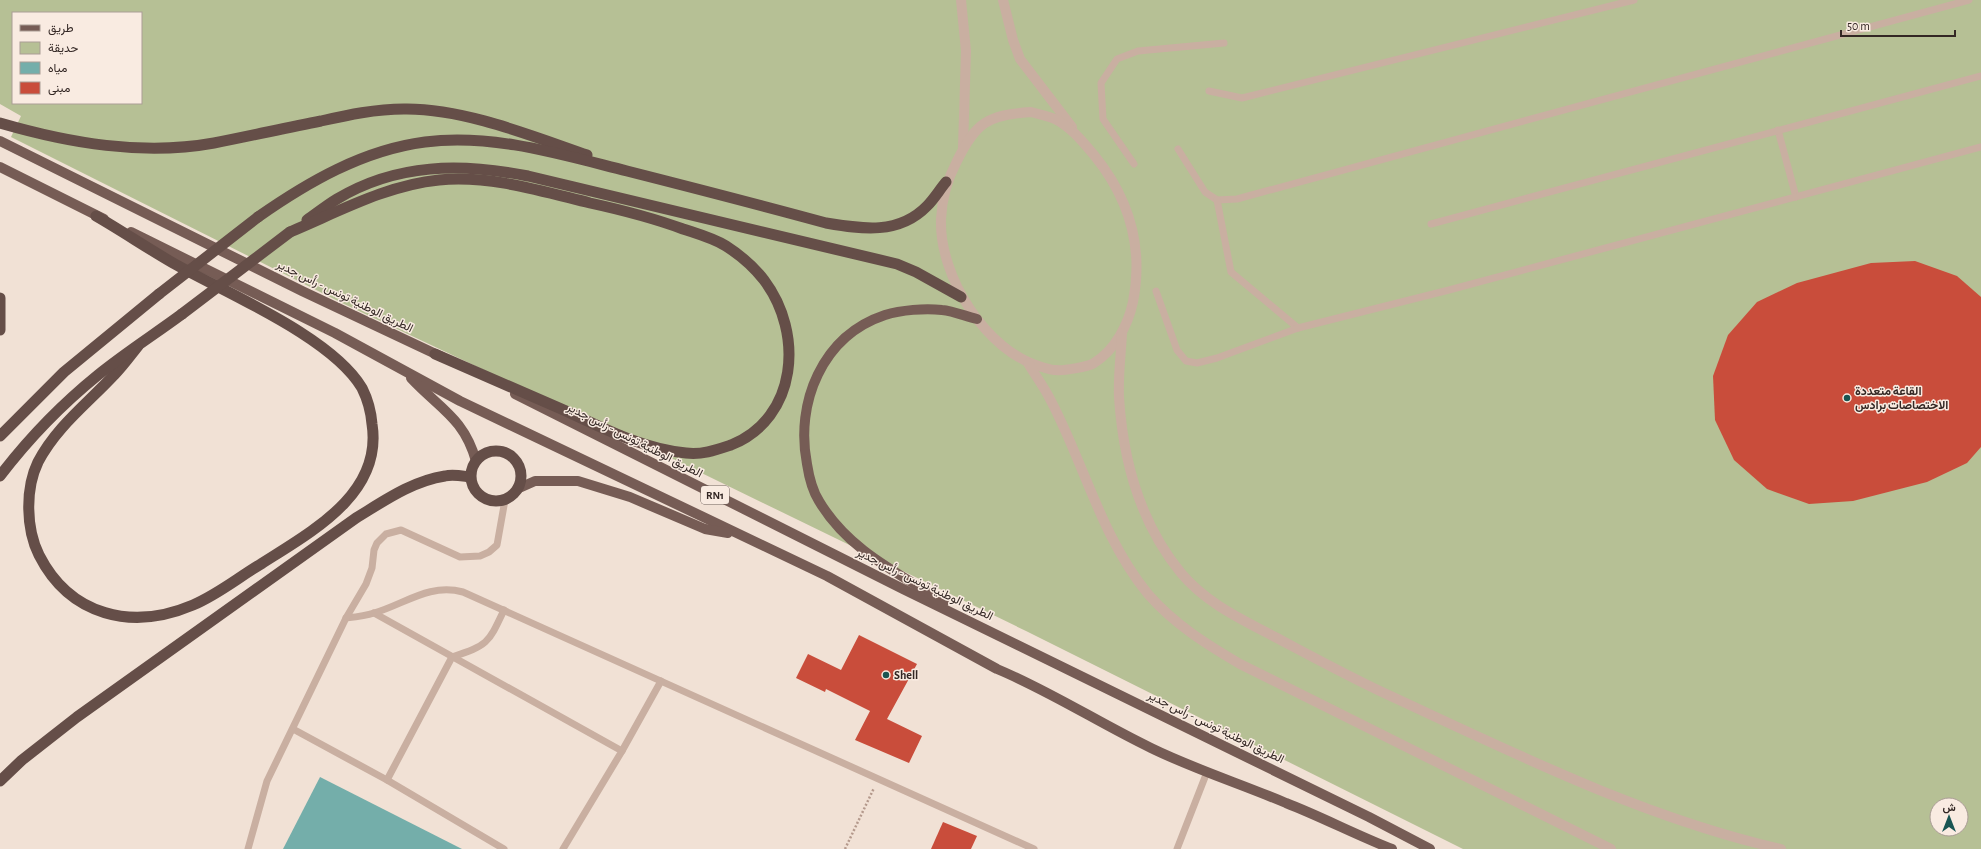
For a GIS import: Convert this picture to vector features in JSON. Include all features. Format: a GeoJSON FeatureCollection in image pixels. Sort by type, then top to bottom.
{"type":"FeatureCollection","features":[{"type":"Feature","properties":{"kind":"highway"},"geometry":{"type":"LineString","coordinates":[[0,123],[36,133],[98,145],[154,148],[213,143],[378,110],[427,110],[450,113],[530,135],[658,179]]}},
{"type":"Feature","properties":{"kind":"highway"},"geometry":{"type":"LineString","coordinates":[[0,436],[27,406],[79,358],[258,217],[293,193],[349,164],[399,147],[432,141],[470,140],[525,147],[658,179],[826,223],[861,229],[881,228],[911,218],[927,206],[946,182]]}},
{"type":"Feature","properties":{"kind":"highway"},"geometry":{"type":"LineString","coordinates":[[0,476],[52,416],[99,374],[182,314],[290,232],[337,199],[380,180],[415,171],[438,167],[481,168],[528,176],[897,264],[916,272],[961,297]]}},
{"type":"Feature","properties":{"kind":"highway"},"geometry":{"type":"LineString","coordinates":[[290,232],[391,190],[440,180],[466,179],[497,182],[612,208],[652,218],[707,237],[725,246],[741,257],[764,280],[782,312],[788,334],[790,351],[783,388],[768,418],[740,441],[706,453],[687,453],[638,443],[436,354]]}},
{"type":"Feature","properties":{"kind":"highway"},"geometry":{"type":"LineString","coordinates":[[96,216],[172,262],[320,345],[338,360],[362,388],[372,417],[374,432],[370,462],[362,481],[349,499],[308,534],[194,605],[166,614],[142,617],[120,617],[103,613],[84,605],[70,596],[46,567],[37,551],[32,532],[29,497],[31,480],[36,468],[54,437],[116,373],[138,346]]}},
{"type":"Feature","properties":{"kind":"highway"},"geometry":{"type":"LineString","coordinates":[[0,298],[0,330]]}},
{"type":"Feature","properties":{"kind":"highway"},"geometry":{"type":"LineString","coordinates":[[492,452],[501,452],[510,456],[517,462],[521,481],[512,496],[505,500],[493,502],[481,497],[473,488],[470,476],[476,461],[483,455],[492,452]]}},
{"type":"Feature","properties":{"kind":"highway"},"geometry":{"type":"LineString","coordinates":[[0,781],[22,760],[77,717],[356,518],[394,494],[417,485],[446,476],[470,476]]}},
{"type":"Feature","properties":{"kind":"main road","name":"الطريق الوطنية تونس - رأس جدير"},"geometry":{"type":"LineString","coordinates":[[0,141],[302,291],[436,354],[735,505],[1430,849]]}},
{"type":"Feature","properties":{"kind":"main road","name":"RN1"},"geometry":{"type":"LineString","coordinates":[[0,167],[96,216],[335,333],[405,373],[592,466],[745,536],[827,576],[997,669],[1021,679],[1151,748],[1207,772],[1287,803],[1352,833],[1392,849]]}},
{"type":"Feature","properties":{"kind":"main road"},"geometry":{"type":"LineString","coordinates":[[977,320],[942,310],[898,312],[885,315],[854,331],[839,343],[815,378],[804,420],[803,440],[810,479],[818,500],[839,529],[878,563],[988,630]]}},
{"type":"Feature","properties":{"kind":"main road"},"geometry":{"type":"LineString","coordinates":[[405,373],[431,399],[457,421],[468,438],[476,461]]}},
{"type":"Feature","properties":{"kind":"main road"},"geometry":{"type":"LineString","coordinates":[[517,489],[536,481],[578,481],[630,497],[705,529],[745,536]]}},
{"type":"Feature","properties":{"kind":"street"},"geometry":{"type":"LineString","coordinates":[[961,0],[966,51],[962,150]]}},
{"type":"Feature","properties":{"kind":"street"},"geometry":{"type":"LineString","coordinates":[[1003,0],[1013,40],[1020,59],[1109,173],[1123,198],[1134,228],[1137,275],[1131,312],[1122,333],[1108,353],[1092,365],[1057,371],[1028,363],[996,340],[977,320],[961,297],[945,247],[941,220],[946,182],[971,135],[982,123],[1004,114],[1031,112],[1055,119],[1081,138]]}},
{"type":"Feature","properties":{"kind":"street"},"geometry":{"type":"LineString","coordinates":[[1122,333],[1119,395],[1124,448],[1142,510],[1159,541],[1180,572],[1202,594],[1231,615],[1330,667],[1576,782],[1659,814],[1749,842],[1781,849]]}},
{"type":"Feature","properties":{"kind":"street"},"geometry":{"type":"LineString","coordinates":[[1028,363],[1050,399],[1119,551],[1148,594],[1174,620],[1200,641],[1240,664],[1611,849]]}},
{"type":"Feature","properties":{"kind":"lane"},"geometry":{"type":"LineString","coordinates":[[1209,91],[1242,98],[1634,0]]}},
{"type":"Feature","properties":{"kind":"lane"},"geometry":{"type":"LineString","coordinates":[[1178,149],[1206,192],[1218,200],[1236,199],[1969,0]]}},
{"type":"Feature","properties":{"kind":"lane"},"geometry":{"type":"LineString","coordinates":[[1134,164],[1103,119],[1101,83],[1117,59],[1138,51],[1224,43]]}},
{"type":"Feature","properties":{"kind":"lane"},"geometry":{"type":"LineString","coordinates":[[1431,224],[1981,76]]}},
{"type":"Feature","properties":{"kind":"lane"},"geometry":{"type":"LineString","coordinates":[[1778,130],[1796,197]]}},
{"type":"Feature","properties":{"kind":"lane"},"geometry":{"type":"LineString","coordinates":[[1156,291],[1177,350],[1186,361],[1197,363],[1218,358],[1298,328],[1457,288],[1981,148]]}},
{"type":"Feature","properties":{"kind":"lane"},"geometry":{"type":"LineString","coordinates":[[1218,200],[1231,272],[1298,328]]}},
{"type":"Feature","properties":{"kind":"lane"},"geometry":{"type":"LineString","coordinates":[[248,849],[267,780],[346,618],[366,584],[372,568],[374,550],[377,543],[386,534],[401,530],[460,557],[480,556],[489,552],[497,545],[505,500]]}},
{"type":"Feature","properties":{"kind":"lane"},"geometry":{"type":"LineString","coordinates":[[346,618],[374,613],[434,589],[450,588],[463,592],[1034,849]]}},
{"type":"Feature","properties":{"kind":"lane"},"geometry":{"type":"LineString","coordinates":[[387,780],[452,657],[476,649],[487,641],[504,610]]}},
{"type":"Feature","properties":{"kind":"lane"},"geometry":{"type":"LineString","coordinates":[[374,613],[622,751]]}},
{"type":"Feature","properties":{"kind":"lane"},"geometry":{"type":"LineString","coordinates":[[563,849],[622,751],[661,681]]}},
{"type":"Feature","properties":{"kind":"lane"},"geometry":{"type":"LineString","coordinates":[[293,729],[387,780],[504,849]]}},
{"type":"Feature","properties":{"kind":"lane"},"geometry":{"type":"LineString","coordinates":[[1177,849],[1207,772]]}},
{"type":"Feature","properties":{"kind":"path"},"geometry":{"type":"LineString","coordinates":[[845,849],[878,779]]}},
{"type":"Feature","properties":{"kind":"green space"},"geometry":{"type":"Polygon","coordinates":[[[0,0],[1981,0],[1981,849],[1463,849],[1026,631],[679,462],[342,303],[11,137],[21,116],[0,104],[0,0]]]}},
{"type":"Feature","properties":{"kind":"water"},"geometry":{"type":"Polygon","coordinates":[[[320,777],[462,849],[283,849],[320,777]]]}},
{"type":"Feature","properties":{"kind":"building","name":"القاعة متعددة الاختصاصات برادس"},"geometry":{"type":"Polygon","coordinates":[[[1915,261],[1957,276],[1981,297],[1981,447],[1967,463],[1927,482],[1853,501],[1809,504],[1767,489],[1734,460],[1715,420],[1713,376],[1728,335],[1757,302],[1797,283],[1871,263],[1915,261]]]}},
{"type":"Feature","properties":{"kind":"building"},"geometry":{"type":"Polygon","coordinates":[[[859,635],[917,664],[887,719],[922,736],[909,763],[855,740],[870,711],[826,689],[825,692],[796,678],[808,654],[841,670],[859,635]]]}},
{"type":"Feature","properties":{"kind":"building"},"geometry":{"type":"Polygon","coordinates":[[[943,822],[977,836],[971,849],[931,849],[943,822]]]}},
{"type":"Feature","properties":{"kind":"place","name":"القاعة متعددة الاختصاصات برادس"},"geometry":{"type":"Point","coordinates":[1847,398]}},
{"type":"Feature","properties":{"kind":"place","name":"Shell"},"geometry":{"type":"Point","coordinates":[886,675]}}]}
